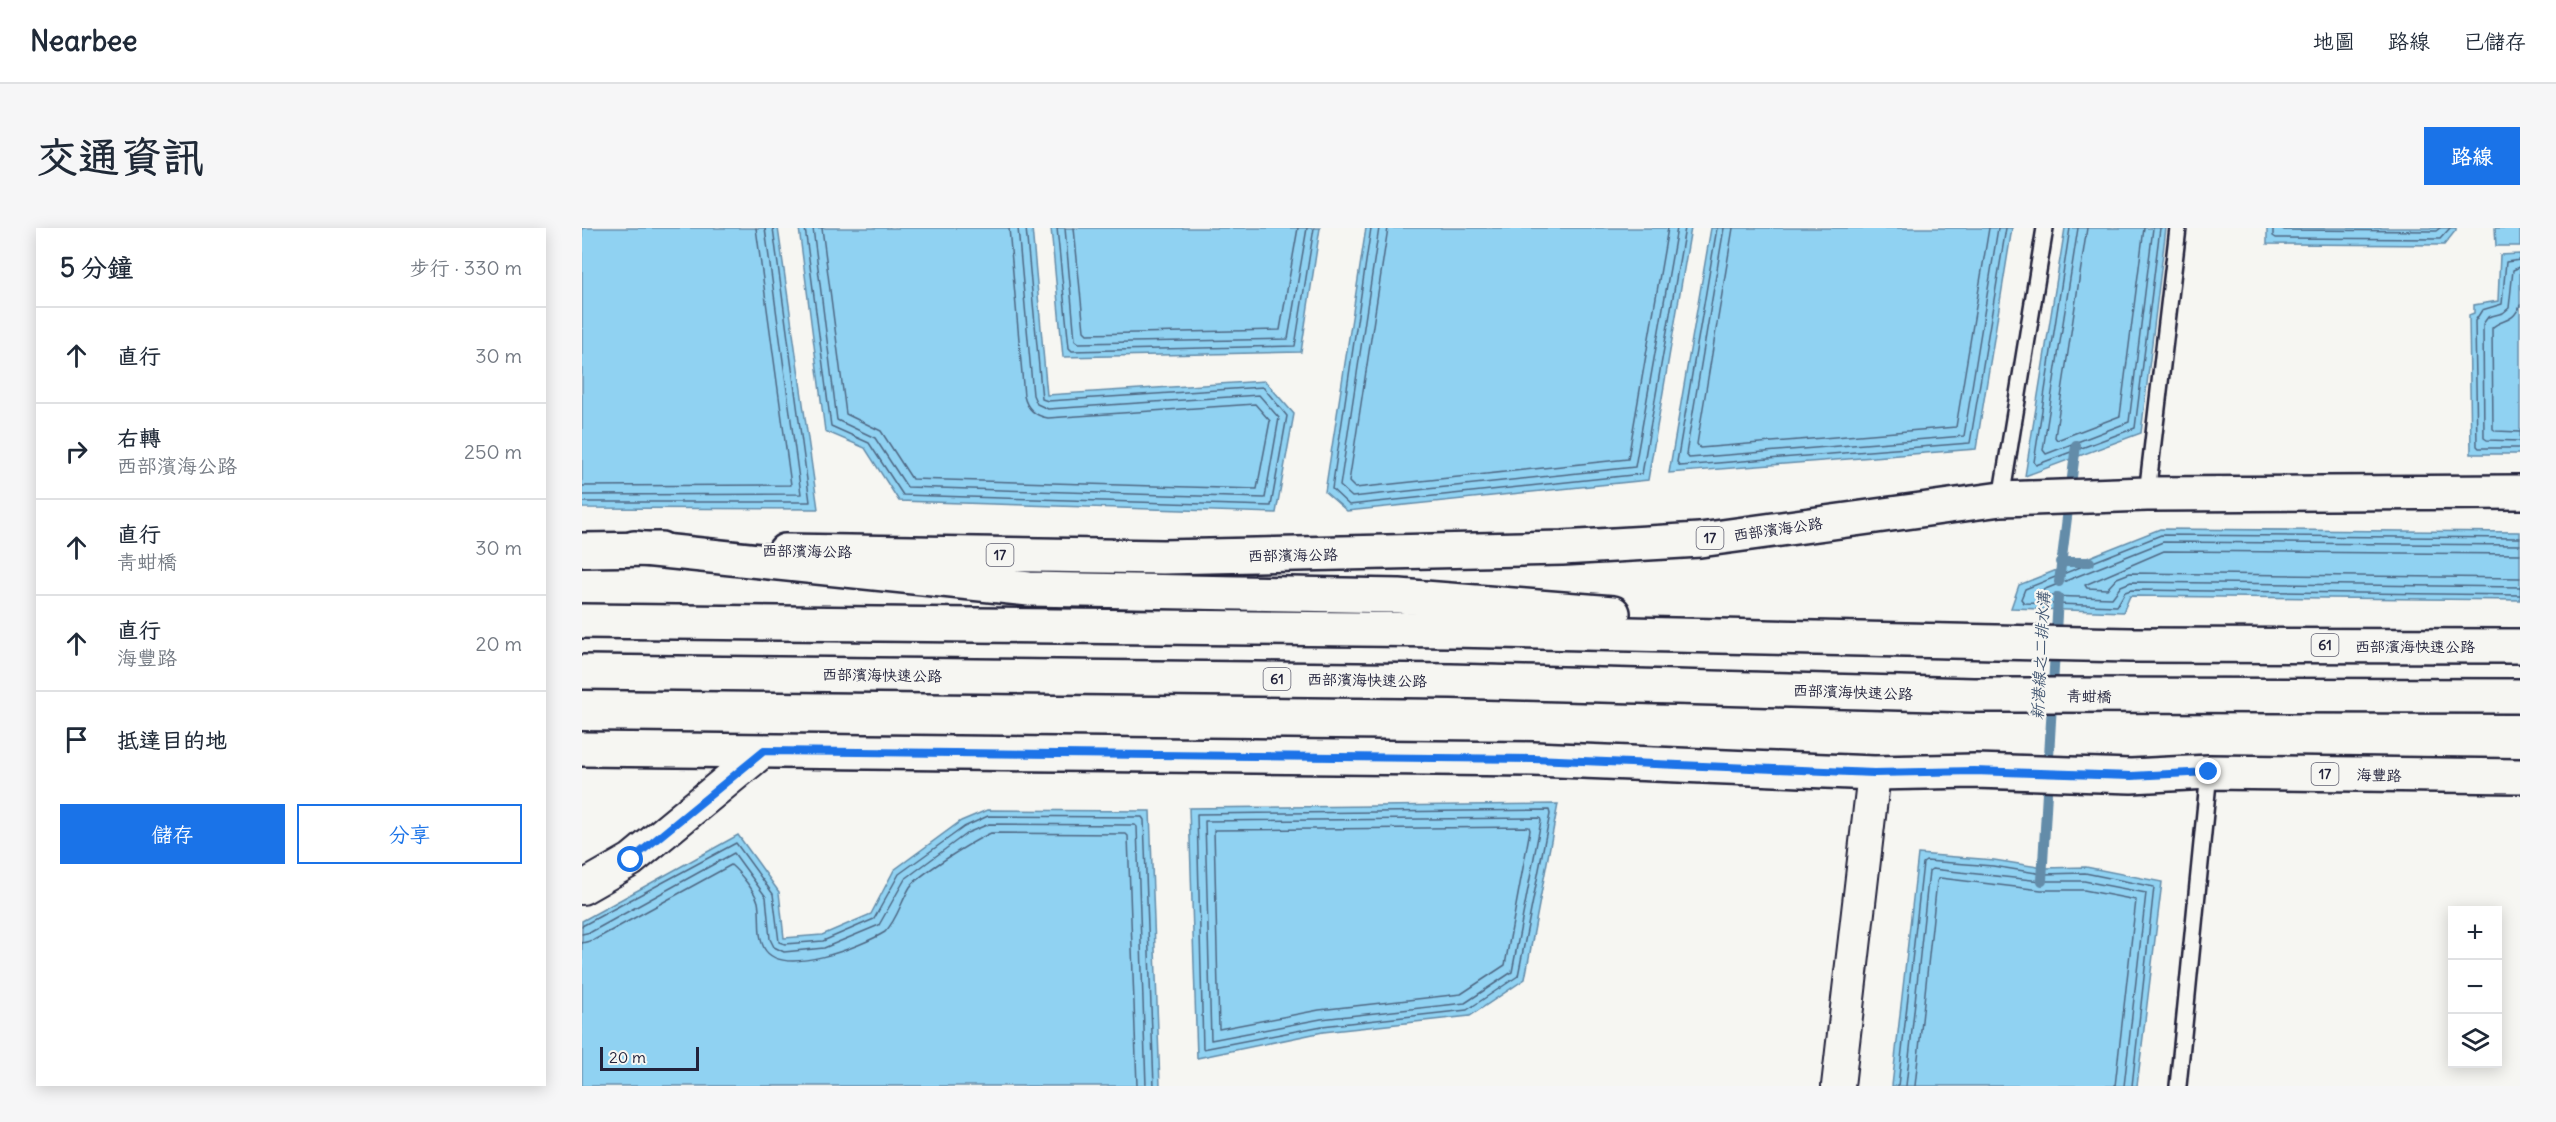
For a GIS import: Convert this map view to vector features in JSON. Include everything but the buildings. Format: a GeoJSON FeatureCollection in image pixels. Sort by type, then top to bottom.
{"type":"FeatureCollection","features":[{"type":"Feature","properties":{"kind":"main road","name":"17"},"geometry":{"type":"LineString","coordinates":[[2001,499],[2147,494],[2520,492]]}},
{"type":"Feature","properties":{"kind":"main road","name":"西部濱海公路"},"geometry":{"type":"LineString","coordinates":[[582,550],[634,548],[1163,557],[1562,548],[1700,540],[2001,499]]}},
{"type":"Feature","properties":{"kind":"main road"},"geometry":{"type":"LineString","coordinates":[[634,548],[1029,589],[1399,596],[1970,642]]}},
{"type":"Feature","properties":{"kind":"main road","name":"61"},"geometry":{"type":"LineString","coordinates":[[582,621],[1463,630],[1970,642]]}},
{"type":"Feature","properties":{"kind":"main road","name":"西部濱海快速公路"},"geometry":{"type":"LineString","coordinates":[[1970,642],[2130,645],[2520,646]]}},
{"type":"Feature","properties":{"kind":"main road","name":"西部濱海快速公路"},"geometry":{"type":"LineString","coordinates":[[582,672],[1451,681],[1973,695]]}},
{"type":"Feature","properties":{"kind":"main road","name":"青蚶橋"},"geometry":{"type":"LineString","coordinates":[[1973,695],[2520,696]]}},
{"type":"Feature","properties":{"kind":"main road","name":"17"},"geometry":{"type":"LineString","coordinates":[[582,750],[1534,759],[1874,773]]}},
{"type":"Feature","properties":{"kind":"main road","name":"海豐路"},"geometry":{"type":"LineString","coordinates":[[1874,773],[1974,771],[2131,776],[2209,772],[2520,776]]}},
{"type":"Feature","properties":{"kind":"street"},"geometry":{"type":"LineString","coordinates":[[582,888],[631,860],[764,751]]}},
{"type":"Feature","properties":{"kind":"street"},"geometry":{"type":"LineString","coordinates":[[1838,1086],[1874,773]]}},
{"type":"Feature","properties":{"kind":"lane"},"geometry":{"type":"LineString","coordinates":[[2001,499],[2044,228]]}},
{"type":"Feature","properties":{"kind":"lane"},"geometry":{"type":"LineString","coordinates":[[2147,494],[2178,228]]}},
{"type":"Feature","properties":{"kind":"lane"},"geometry":{"type":"LineString","coordinates":[[2178,1086],[2209,772]]}},
{"type":"Feature","properties":{"kind":"water"},"geometry":{"type":"Polygon","coordinates":[[[582,228],[778,228],[818,509],[582,508],[582,228]]]}},
{"type":"Feature","properties":{"kind":"water"},"geometry":{"type":"Polygon","coordinates":[[[799,228],[1032,228],[1047,395],[1265,381],[1294,414],[1276,513],[899,501],[865,448],[825,431],[799,228]]]}},
{"type":"Feature","properties":{"kind":"water"},"geometry":{"type":"Polygon","coordinates":[[[1051,228],[1320,228],[1301,352],[1063,357],[1051,228]]]}},
{"type":"Feature","properties":{"kind":"water"},"geometry":{"type":"Polygon","coordinates":[[[1366,228],[1691,228],[1648,480],[1347,511],[1325,492],[1366,228]]]}},
{"type":"Feature","properties":{"kind":"water"},"geometry":{"type":"Polygon","coordinates":[[[1711,228],[2012,228],[1976,449],[1669,473],[1711,228]]]}},
{"type":"Feature","properties":{"kind":"water"},"geometry":{"type":"Polygon","coordinates":[[[2065,228],[2166,228],[2141,433],[2025,476],[2065,228]]]}},
{"type":"Feature","properties":{"kind":"water"},"geometry":{"type":"Polygon","coordinates":[[[2267,228],[2456,228],[2456,230],[2444,245],[2267,244],[2267,228]]]}},
{"type":"Feature","properties":{"kind":"water"},"geometry":{"type":"Polygon","coordinates":[[[2495,228],[2520,228],[2520,246],[2496,246],[2495,228]]]}},
{"type":"Feature","properties":{"kind":"water"},"geometry":{"type":"Polygon","coordinates":[[[2520,254],[2520,454],[2471,454],[2469,315],[2474,313],[2474,305],[2498,301],[2500,255],[2520,254]]]}},
{"type":"Feature","properties":{"kind":"water"},"geometry":{"type":"Polygon","coordinates":[[[2160,529],[2520,532],[2520,600],[2130,596],[2123,612],[2011,608],[2019,585],[2160,529]]]}},
{"type":"Feature","properties":{"kind":"water"},"geometry":{"type":"Polygon","coordinates":[[[1558,804],[1525,979],[1470,1016],[1323,1032],[1197,1058],[1189,808],[1558,804]]]}},
{"type":"Feature","properties":{"kind":"water"},"geometry":{"type":"Polygon","coordinates":[[[987,810],[1150,811],[1160,1086],[582,1086],[582,921],[738,835],[779,892],[784,938],[822,935],[871,914],[894,870],[961,821],[987,810]]]}},
{"type":"Feature","properties":{"kind":"water"},"geometry":{"type":"Polygon","coordinates":[[[1918,854],[1994,860],[2044,868],[2086,867],[2162,882],[2137,1086],[1892,1086],[1918,854]]]}},
{"type":"Feature","properties":{"kind":"waterway","name":"新港線之二排水溝"},"geometry":{"type":"LineString","coordinates":[[2059,582],[2076,445]]}},
{"type":"Feature","properties":{"kind":"waterway"},"geometry":{"type":"LineString","coordinates":[[2060,562],[2090,562]]}},
{"type":"Feature","properties":{"kind":"waterway","name":"新港線之二排水溝"},"geometry":{"type":"LineString","coordinates":[[2042,881],[2058,597]]}},
{"type":"Feature","properties":{"kind":"route"},"geometry":{"type":"LineString","coordinates":[[631,860],[764,751],[1534,759],[1874,773],[1974,771],[2131,776],[2209,772]]}}]}
